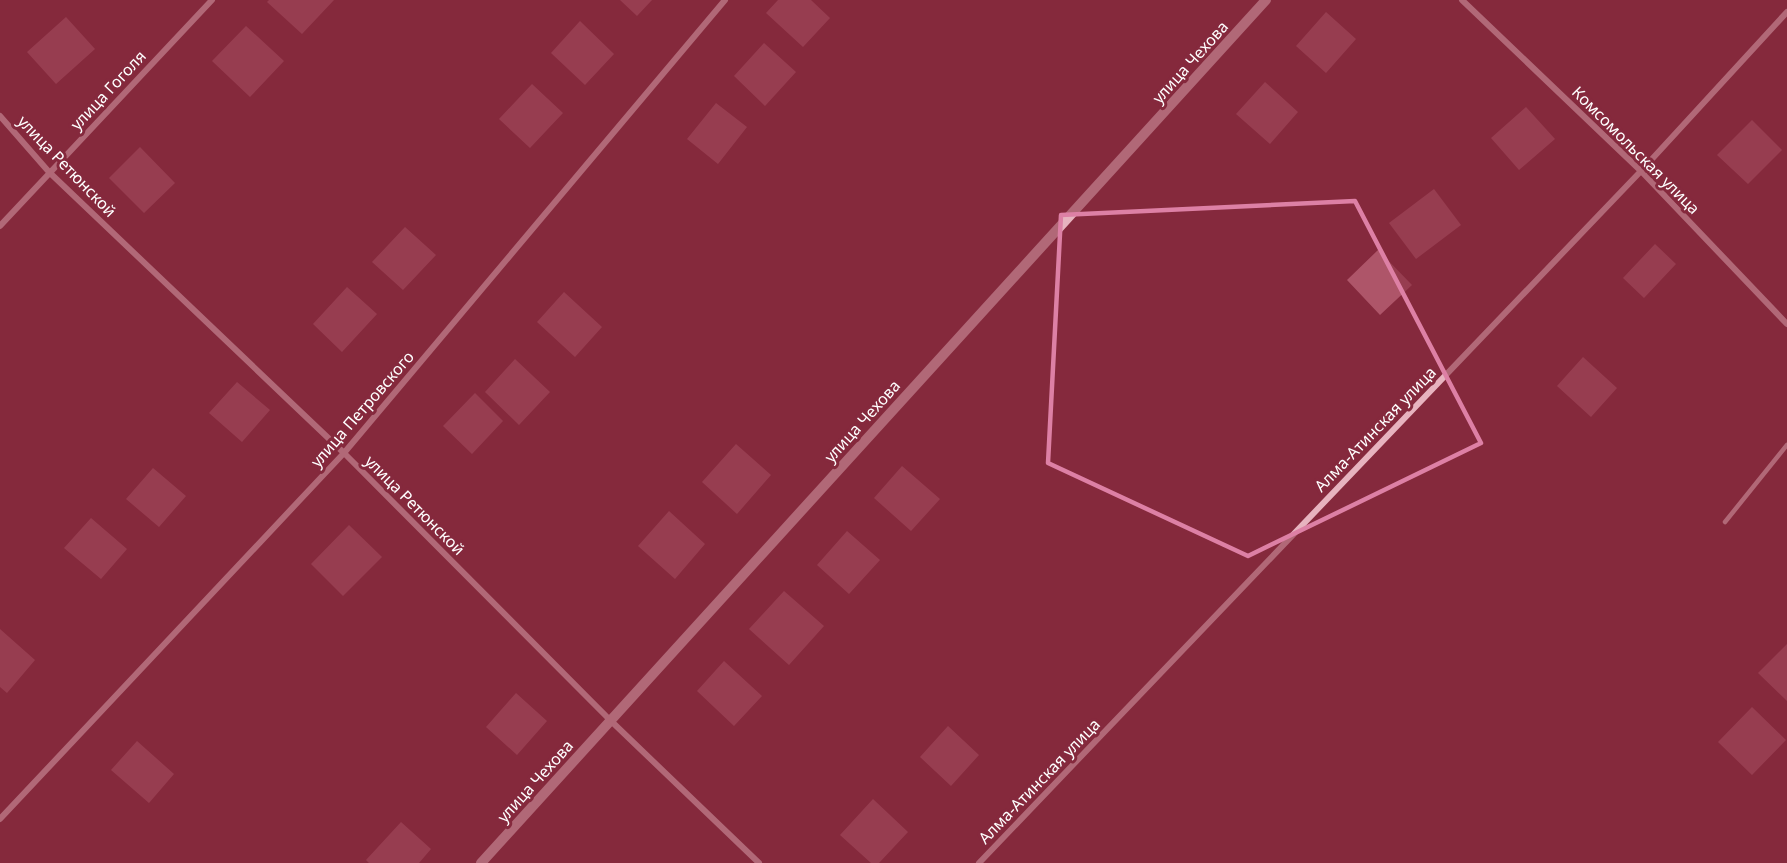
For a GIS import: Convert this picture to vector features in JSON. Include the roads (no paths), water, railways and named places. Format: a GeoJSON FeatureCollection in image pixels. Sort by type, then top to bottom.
{"type":"FeatureCollection","features":[{"type":"Feature","properties":{"kind":"street","name":"улица Гоголя"},"geometry":{"type":"LineString","coordinates":[[0,226],[212,0]]}},
{"type":"Feature","properties":{"kind":"street","name":"улица Петровского"},"geometry":{"type":"LineString","coordinates":[[0,819],[344,453],[725,0]]}},
{"type":"Feature","properties":{"kind":"street","name":"улица Чехова"},"geometry":{"type":"LineString","coordinates":[[481,863],[1266,0]]}},
{"type":"Feature","properties":{"kind":"street","name":"Комсомольская улица"},"geometry":{"type":"LineString","coordinates":[[1462,0],[1641,171],[1787,324]]}},
{"type":"Feature","properties":{"kind":"street","name":"Алма-Атинская улица"},"geometry":{"type":"LineString","coordinates":[[979,863],[1641,171],[1787,12]]}},
{"type":"Feature","properties":{"kind":"street","name":"улица Ретюнской"},"geometry":{"type":"LineString","coordinates":[[0,116],[50,172],[344,453],[610,720],[759,863]]}},
{"type":"Feature","properties":{"kind":"lane"},"geometry":{"type":"LineString","coordinates":[[1725,522],[1787,445]]}}]}
